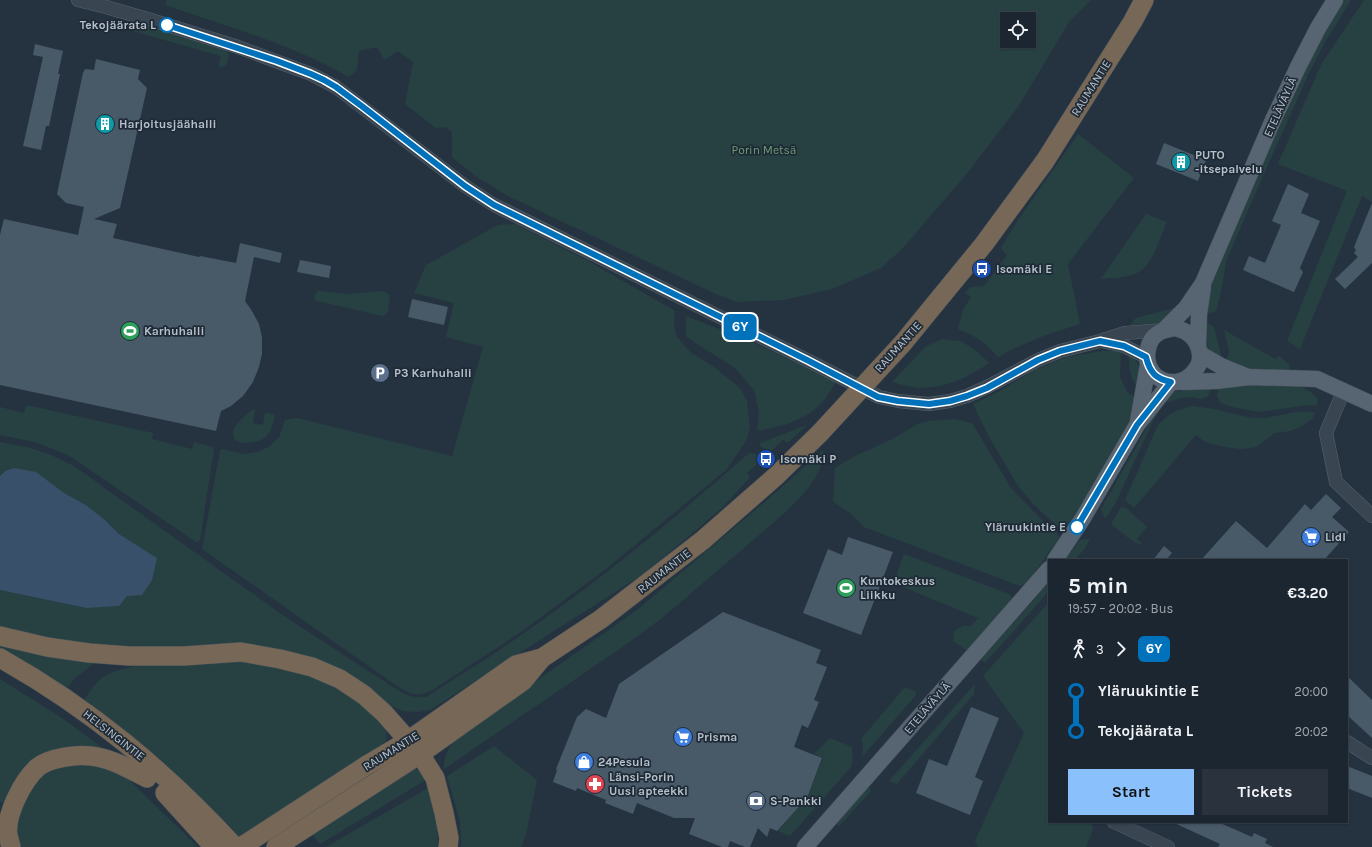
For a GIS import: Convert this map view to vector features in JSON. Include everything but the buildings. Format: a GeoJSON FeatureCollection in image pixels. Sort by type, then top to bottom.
{"type":"FeatureCollection","features":[{"type":"Feature","properties":{"kind":"highway","name":"RAUMANTIE"},"geometry":{"type":"LineString","coordinates":[[276,847],[415,747],[516,665],[542,658],[601,619],[703,540],[776,476],[820,433],[903,343],[984,244],[1045,161],[1133,21],[1144,0]]}},
{"type":"Feature","properties":{"kind":"highway"},"geometry":{"type":"LineString","coordinates":[[0,636],[47,647],[89,653],[129,656],[184,656],[241,652],[287,660],[312,667],[340,679],[364,695],[384,713],[415,747],[435,778],[449,838],[448,847]]}},
{"type":"Feature","properties":{"kind":"highway","name":"HELSINGINTIE"},"geometry":{"type":"LineString","coordinates":[[0,658],[36,678],[71,701],[143,756],[176,786],[211,836]]}},
{"type":"Feature","properties":{"kind":"highway","name":"HELSINGINTIE"},"geometry":{"type":"LineString","coordinates":[[0,671],[33,690],[110,743],[211,836]]}},
{"type":"Feature","properties":{"kind":"highway","name":"RAUMANTIE"},"geometry":{"type":"LineString","coordinates":[[241,847],[367,765],[415,747]]}},
{"type":"Feature","properties":{"kind":"highway"},"geometry":{"type":"LineString","coordinates":[[8,843],[11,813],[18,794],[27,779],[39,767],[53,760],[69,756],[91,756],[106,759],[147,778]]}},
{"type":"Feature","properties":{"kind":"highway"},"geometry":{"type":"LineString","coordinates":[[211,836],[235,847]]}},
{"type":"Feature","properties":{"kind":"main road","name":"ETELÄVÄYLÄ"},"geometry":{"type":"LineString","coordinates":[[1164,330],[1186,308],[1203,283],[1283,100],[1318,28],[1335,0]]}},
{"type":"Feature","properties":{"kind":"main road","name":"ETELÄVÄYLÄ"},"geometry":{"type":"LineString","coordinates":[[1199,350],[1199,314],[1203,283]]}},
{"type":"Feature","properties":{"kind":"main road"},"geometry":{"type":"LineString","coordinates":[[1137,425],[1150,344],[1157,334],[1164,330],[1175,328],[1186,332],[1193,337],[1199,350],[1221,366],[1249,378]]}},
{"type":"Feature","properties":{"kind":"main road"},"geometry":{"type":"LineString","coordinates":[[1056,559],[1083,518],[1137,425],[1176,382],[1190,377],[1197,368],[1199,350]]}},
{"type":"Feature","properties":{"kind":"main road"},"geometry":{"type":"LineString","coordinates":[[1147,361],[1155,376],[1163,381],[1216,381],[1249,378],[1317,379],[1372,404]]}},
{"type":"Feature","properties":{"kind":"main road","name":"ETELÄVÄYLÄ"},"geometry":{"type":"LineString","coordinates":[[805,847],[1048,570]]}},
{"type":"Feature","properties":{"kind":"street"},"geometry":{"type":"LineString","coordinates":[[78,0],[106,6],[238,47],[311,74],[341,91],[465,186],[494,205],[807,360],[878,397],[898,401],[929,404],[950,401],[987,388],[1038,360],[1060,351],[1125,333],[1164,330]]}},
{"type":"Feature","properties":{"kind":"street"},"geometry":{"type":"LineString","coordinates":[[1100,341],[1124,346],[1147,361]]}},
{"type":"Feature","properties":{"kind":"street"},"geometry":{"type":"LineString","coordinates":[[1343,392],[1326,433],[1336,482],[1372,516]]}},
{"type":"Feature","properties":{"kind":"street"},"geometry":{"type":"LineString","coordinates":[[1348,743],[1372,758]]}},
{"type":"Feature","properties":{"kind":"street"},"geometry":{"type":"LineString","coordinates":[[1116,823],[1168,847]]}},
{"type":"Feature","properties":{"kind":"green space","name":"Porin Metsä"},"geometry":{"type":"Polygon","coordinates":[[[167,0],[1091,0],[1069,22],[1020,104],[969,171],[902,249],[881,268],[832,289],[784,300],[737,302],[718,295],[510,197],[475,176],[452,157],[452,132],[445,127],[436,128],[405,104],[413,62],[398,51],[384,60],[377,47],[359,51],[357,70],[349,77],[305,55],[165,5],[167,0]]]}},
{"type":"Feature","properties":{"kind":"green space"},"geometry":{"type":"Polygon","coordinates":[[[1344,0],[1351,0],[1325,42],[1309,73],[1226,262],[1216,311],[1210,313],[1206,312],[1209,289],[1220,260],[1268,151],[1304,71],[1320,40],[1344,0]]]}},
{"type":"Feature","properties":{"kind":"green space"},"geometry":{"type":"Polygon","coordinates":[[[1364,0],[1372,0],[1372,202],[1362,196],[1300,349],[1287,341],[1347,191],[1278,164],[1321,65],[1364,0]]]}},
{"type":"Feature","properties":{"kind":"green space"},"geometry":{"type":"Polygon","coordinates":[[[132,21],[226,51],[229,54],[227,64],[223,67],[218,66],[221,56],[129,30],[132,21]]]}},
{"type":"Feature","properties":{"kind":"green space"},"geometry":{"type":"Polygon","coordinates":[[[1078,134],[1134,178],[1068,264],[1080,324],[1038,338],[998,357],[980,340],[958,329],[963,310],[971,297],[965,293],[970,287],[984,286],[1007,255],[1001,248],[1016,223],[1078,134]]]}},
{"type":"Feature","properties":{"kind":"green space"},"geometry":{"type":"Polygon","coordinates":[[[1146,214],[1167,222],[1151,259],[1135,274],[1101,279],[1146,214]]]}},
{"type":"Feature","properties":{"kind":"green space"},"geometry":{"type":"Polygon","coordinates":[[[515,224],[592,263],[675,311],[674,323],[676,336],[690,352],[714,367],[740,388],[747,401],[750,427],[746,441],[726,470],[606,569],[521,632],[434,689],[423,694],[415,694],[407,692],[397,686],[202,549],[220,451],[222,449],[245,454],[258,452],[270,446],[279,437],[285,420],[297,418],[452,456],[483,347],[446,337],[454,303],[414,293],[426,265],[498,225],[515,224]]]}},
{"type":"Feature","properties":{"kind":"green space"},"geometry":{"type":"Polygon","coordinates":[[[319,291],[347,294],[383,291],[390,295],[388,312],[383,316],[317,301],[314,298],[316,293],[319,291]]]}},
{"type":"Feature","properties":{"kind":"green space"},"geometry":{"type":"Polygon","coordinates":[[[1174,308],[1178,310],[1163,323],[1131,325],[1136,318],[1174,308]]]}},
{"type":"Feature","properties":{"kind":"green space"},"geometry":{"type":"Polygon","coordinates":[[[686,316],[752,342],[836,382],[824,400],[802,418],[785,425],[757,431],[759,413],[754,390],[735,368],[686,336],[686,316]]]}},
{"type":"Feature","properties":{"kind":"green space"},"geometry":{"type":"Polygon","coordinates":[[[1205,321],[1214,327],[1221,355],[1218,359],[1206,342],[1204,332],[1205,321]]]}},
{"type":"Feature","properties":{"kind":"green space"},"geometry":{"type":"Polygon","coordinates":[[[1224,330],[1275,359],[1279,356],[1290,365],[1289,371],[1246,370],[1226,363],[1229,351],[1224,330]]]}},
{"type":"Feature","properties":{"kind":"green space"},"geometry":{"type":"Polygon","coordinates":[[[942,339],[961,341],[978,352],[989,363],[965,378],[929,388],[919,388],[892,382],[925,347],[942,339]]]}},
{"type":"Feature","properties":{"kind":"green space"},"geometry":{"type":"Polygon","coordinates":[[[1121,350],[1120,377],[1127,392],[1138,399],[1121,441],[1097,482],[1063,531],[1035,506],[1018,486],[989,437],[973,404],[998,392],[1035,370],[1066,357],[1103,351],[1121,350]]]}},
{"type":"Feature","properties":{"kind":"green space"},"geometry":{"type":"Polygon","coordinates":[[[1129,353],[1140,369],[1140,389],[1136,386],[1132,377],[1129,353]]]}},
{"type":"Feature","properties":{"kind":"green space"},"geometry":{"type":"Polygon","coordinates":[[[1271,384],[1302,387],[1318,399],[1317,406],[1307,405],[1260,412],[1232,407],[1221,403],[1217,396],[1219,387],[1271,384]]]}},
{"type":"Feature","properties":{"kind":"green space"},"geometry":{"type":"Polygon","coordinates":[[[1211,387],[1208,396],[1202,399],[1192,397],[1180,398],[1170,402],[1163,401],[1174,392],[1211,387]]]}},
{"type":"Feature","properties":{"kind":"green space"},"geometry":{"type":"Polygon","coordinates":[[[26,405],[153,433],[152,439],[192,449],[194,442],[212,447],[214,449],[200,540],[196,542],[68,455],[35,442],[0,435],[0,407],[24,413],[26,405]]]}},
{"type":"Feature","properties":{"kind":"green space"},"geometry":{"type":"Polygon","coordinates":[[[1192,406],[1214,409],[1254,418],[1267,418],[1295,412],[1315,413],[1312,419],[1302,426],[1291,431],[1274,433],[1257,447],[1241,449],[1225,447],[1205,442],[1196,435],[1134,508],[1125,500],[1158,425],[1174,412],[1192,406]]]}},
{"type":"Feature","properties":{"kind":"green space"},"geometry":{"type":"Polygon","coordinates":[[[1158,408],[1159,410],[1115,504],[1105,519],[1101,509],[1158,408]]]}},
{"type":"Feature","properties":{"kind":"green space"},"geometry":{"type":"Polygon","coordinates":[[[252,410],[255,410],[253,423],[263,425],[265,413],[274,414],[274,422],[270,431],[264,438],[256,442],[242,443],[234,439],[234,430],[241,419],[252,410]]]}},
{"type":"Feature","properties":{"kind":"green space"},"geometry":{"type":"Polygon","coordinates":[[[954,419],[972,423],[1011,488],[1060,537],[1026,584],[1020,586],[864,527],[850,513],[833,502],[835,468],[853,457],[890,440],[918,424],[929,421],[954,419]]]}},
{"type":"Feature","properties":{"kind":"green space"},"geometry":{"type":"Polygon","coordinates":[[[807,425],[787,443],[783,440],[771,451],[767,451],[760,446],[760,443],[807,425]]]}},
{"type":"Feature","properties":{"kind":"green space"},"geometry":{"type":"Polygon","coordinates":[[[0,442],[31,448],[51,455],[74,466],[284,616],[396,689],[414,697],[426,697],[539,623],[631,553],[691,504],[749,453],[754,453],[759,457],[759,462],[747,473],[750,477],[721,509],[642,575],[430,710],[417,712],[403,711],[388,704],[347,671],[303,654],[253,646],[84,646],[0,628],[0,590],[86,608],[157,558],[119,534],[105,520],[86,505],[64,493],[5,471],[0,476],[0,442]]]}},
{"type":"Feature","properties":{"kind":"green space"},"geometry":{"type":"Polygon","coordinates":[[[823,450],[820,469],[809,487],[795,503],[662,618],[444,769],[446,755],[458,736],[637,610],[774,494],[823,450]]]}},
{"type":"Feature","properties":{"kind":"green space"},"geometry":{"type":"Polygon","coordinates":[[[1121,507],[1126,508],[1147,527],[1137,539],[1143,545],[1131,539],[1111,524],[1121,507]]]}},
{"type":"Feature","properties":{"kind":"green space"},"geometry":{"type":"Polygon","coordinates":[[[1083,539],[1090,539],[1076,559],[1066,559],[1079,541],[1083,539]]]}},
{"type":"Feature","properties":{"kind":"green space"},"geometry":{"type":"Polygon","coordinates":[[[904,554],[1009,594],[1012,598],[1011,603],[969,652],[953,641],[954,631],[963,626],[972,626],[978,618],[896,584],[894,582],[904,554]]]}},
{"type":"Feature","properties":{"kind":"green space"},"geometry":{"type":"Polygon","coordinates":[[[1048,582],[1048,592],[985,663],[981,660],[983,657],[1048,582]]]}},
{"type":"Feature","properties":{"kind":"green space"},"geometry":{"type":"Polygon","coordinates":[[[1048,603],[1048,823],[1091,823],[1093,829],[1086,847],[978,847],[975,841],[1024,733],[983,676],[1048,603]]]}},
{"type":"Feature","properties":{"kind":"green space"},"geometry":{"type":"Polygon","coordinates":[[[0,642],[94,663],[74,679],[67,689],[26,662],[0,649],[0,642]]]}},
{"type":"Feature","properties":{"kind":"green space"},"geometry":{"type":"Polygon","coordinates":[[[231,660],[284,666],[316,675],[347,693],[378,719],[386,730],[386,741],[380,750],[240,839],[169,767],[127,732],[84,701],[96,683],[112,672],[145,664],[163,662],[231,660]]]}},
{"type":"Feature","properties":{"kind":"green space"},"geometry":{"type":"Polygon","coordinates":[[[0,679],[62,718],[101,747],[99,749],[69,748],[7,803],[0,802],[0,679]]]}},
{"type":"Feature","properties":{"kind":"green space"},"geometry":{"type":"Polygon","coordinates":[[[975,684],[974,694],[897,784],[889,781],[975,684]]]}},
{"type":"Feature","properties":{"kind":"green space"},"geometry":{"type":"Polygon","coordinates":[[[905,687],[916,692],[916,695],[862,757],[863,746],[861,739],[905,687]]]}},
{"type":"Feature","properties":{"kind":"green space"},"geometry":{"type":"Polygon","coordinates":[[[830,738],[852,747],[853,761],[850,768],[790,836],[778,831],[807,798],[823,758],[814,754],[830,738]]]}},
{"type":"Feature","properties":{"kind":"green space"},"geometry":{"type":"Polygon","coordinates":[[[494,746],[537,780],[526,835],[521,847],[461,847],[460,822],[447,776],[494,746]]]}},
{"type":"Feature","properties":{"kind":"green space"},"geometry":{"type":"Polygon","coordinates":[[[66,764],[97,764],[124,775],[198,847],[20,847],[17,823],[25,797],[41,776],[66,764]]]}},
{"type":"Feature","properties":{"kind":"green space"},"geometry":{"type":"Polygon","coordinates":[[[411,768],[420,772],[426,780],[320,844],[311,833],[411,768]]]}},
{"type":"Feature","properties":{"kind":"green space"},"geometry":{"type":"Polygon","coordinates":[[[428,788],[437,825],[438,847],[326,847],[428,788]]]}},
{"type":"Feature","properties":{"kind":"green space"},"geometry":{"type":"Polygon","coordinates":[[[866,788],[870,788],[871,791],[840,825],[837,825],[838,820],[866,788]]]}},
{"type":"Feature","properties":{"kind":"water"},"geometry":{"type":"Polygon","coordinates":[[[14,468],[36,472],[64,493],[86,505],[105,520],[119,534],[157,558],[152,580],[142,595],[127,596],[119,606],[86,608],[0,590],[0,476],[5,471],[14,468]]]}},
{"type":"Feature","properties":{"kind":"bus line","name":"6Y"},"geometry":{"type":"LineString","coordinates":[[167,25],[277,61],[311,74],[336,87],[465,186],[494,205],[807,360],[878,397],[898,401],[929,404],[950,401],[987,388],[1038,360],[1060,351],[1100,341],[1124,346],[1146,357],[1148,365],[1155,376],[1163,381],[1171,382],[1137,425],[1077,527]]}},
{"type":"Feature","properties":{"kind":"place","name":"Tekojäärata L"},"geometry":{"type":"Point","coordinates":[167,25]}},
{"type":"Feature","properties":{"kind":"place","name":"Harjoitusjäähalli"},"geometry":{"type":"Point","coordinates":[105,124]}},
{"type":"Feature","properties":{"kind":"place","name":"PUTO -itsepalvelu"},"geometry":{"type":"Point","coordinates":[1181,162]}},
{"type":"Feature","properties":{"kind":"place","name":"Isomäki E"},"geometry":{"type":"Point","coordinates":[982,269]}},
{"type":"Feature","properties":{"kind":"place","name":"Karhuhalli"},"geometry":{"type":"Point","coordinates":[130,331]}},
{"type":"Feature","properties":{"kind":"place","name":"P3 Karhuhalli"},"geometry":{"type":"Point","coordinates":[380,373]}},
{"type":"Feature","properties":{"kind":"place","name":"Isomäki P"},"geometry":{"type":"Point","coordinates":[766,459]}},
{"type":"Feature","properties":{"kind":"place","name":"Yläruukintie E"},"geometry":{"type":"Point","coordinates":[1077,527]}},
{"type":"Feature","properties":{"kind":"place","name":"Lidl"},"geometry":{"type":"Point","coordinates":[1311,537]}},
{"type":"Feature","properties":{"kind":"place","name":"Kuntokeskus Liikku"},"geometry":{"type":"Point","coordinates":[846,588]}},
{"type":"Feature","properties":{"kind":"place","name":"Prisma"},"geometry":{"type":"Point","coordinates":[683,737]}},
{"type":"Feature","properties":{"kind":"place","name":"24Pesula"},"geometry":{"type":"Point","coordinates":[584,762]}},
{"type":"Feature","properties":{"kind":"place","name":"Länsi-Porin Uusi apteekki"},"geometry":{"type":"Point","coordinates":[595,784]}},
{"type":"Feature","properties":{"kind":"place","name":"S-Pankki"},"geometry":{"type":"Point","coordinates":[756,801]}}]}
